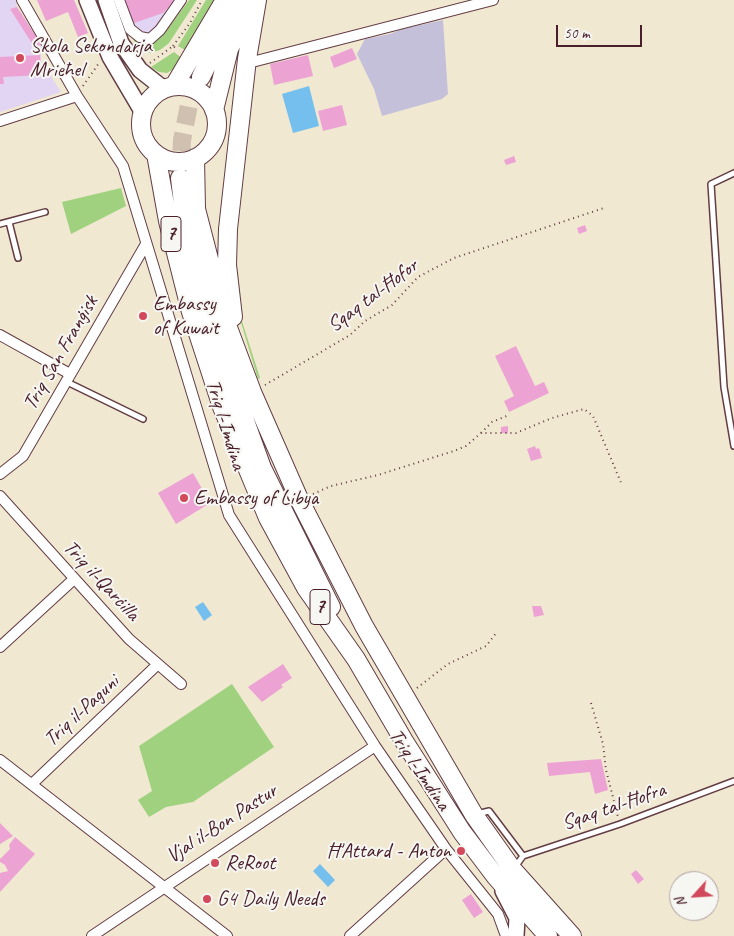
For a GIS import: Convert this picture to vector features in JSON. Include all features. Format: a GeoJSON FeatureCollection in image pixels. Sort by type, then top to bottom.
{"type":"FeatureCollection","features":[{"type":"Feature","properties":{"kind":"highway"},"geometry":{"type":"LineString","coordinates":[[214,110],[230,49],[255,0]]}},
{"type":"Feature","properties":{"kind":"highway","name":"Triq l-Imdina"},"geometry":{"type":"LineString","coordinates":[[250,387],[233,315],[227,256],[230,206],[255,0]]}},
{"type":"Feature","properties":{"kind":"highway"},"geometry":{"type":"LineString","coordinates":[[143,113],[147,103],[169,88],[191,59],[229,1]]}},
{"type":"Feature","properties":{"kind":"highway"},"geometry":{"type":"LineString","coordinates":[[201,77],[229,1]]}},
{"type":"Feature","properties":{"kind":"highway"},"geometry":{"type":"LineString","coordinates":[[153,152],[168,160],[182,162],[203,153],[214,138],[216,119],[214,110],[202,94],[193,89],[169,88]]}},
{"type":"Feature","properties":{"kind":"highway","name":"Triq l-Imdina"},"geometry":{"type":"LineString","coordinates":[[143,113],[142,132],[153,152],[191,312],[222,406],[268,518],[306,588],[356,659]]}},
{"type":"Feature","properties":{"kind":"highway","name":"Triq l-Imdina"},"geometry":{"type":"LineString","coordinates":[[195,158],[195,197],[199,224],[224,317],[250,387],[299,499],[364,626],[474,815],[518,863],[572,936]]}},
{"type":"Feature","properties":{"kind":"highway","name":"Triq l-Imdina"},"geometry":{"type":"LineString","coordinates":[[180,178],[185,221],[200,287],[262,468],[356,659],[404,741],[462,832],[496,877],[548,936]]}},
{"type":"Feature","properties":{"kind":"main road","name":"Triq l-Imdina"},"geometry":{"type":"LineString","coordinates":[[87,0],[107,51],[143,113]]}},
{"type":"Feature","properties":{"kind":"main road"},"geometry":{"type":"LineString","coordinates":[[106,0],[121,43],[140,70],[169,88]]}},
{"type":"Feature","properties":{"kind":"main road"},"geometry":{"type":"LineString","coordinates":[[496,877],[517,918],[516,936]]}},
{"type":"Feature","properties":{"kind":"street","name":"Triq l-Imdina"},"geometry":{"type":"LineString","coordinates":[[22,0],[77,96],[123,166],[229,515],[375,746],[446,849],[498,914],[506,936]]}},
{"type":"Feature","properties":{"kind":"street"},"geometry":{"type":"LineString","coordinates":[[119,0],[130,28],[140,37],[150,38],[160,30],[181,0]]}},
{"type":"Feature","properties":{"kind":"street"},"geometry":{"type":"LineString","coordinates":[[247,59],[256,60],[493,0]]}},
{"type":"Feature","properties":{"kind":"street"},"geometry":{"type":"LineString","coordinates":[[0,121],[77,96]]}},
{"type":"Feature","properties":{"kind":"street","name":"Triq San Franġisk"},"geometry":{"type":"LineString","coordinates":[[0,474],[23,456],[146,244]]}},
{"type":"Feature","properties":{"kind":"street"},"geometry":{"type":"LineString","coordinates":[[0,335],[67,378]]}},
{"type":"Feature","properties":{"kind":"street","name":"Triq il-Qarċilla"},"geometry":{"type":"LineString","coordinates":[[0,496],[129,639],[181,684]]}},
{"type":"Feature","properties":{"kind":"street"},"geometry":{"type":"LineString","coordinates":[[0,647],[74,579]]}},
{"type":"Feature","properties":{"kind":"street","name":"Triq il-Paguni"},"geometry":{"type":"LineString","coordinates":[[32,784],[157,665]]}},
{"type":"Feature","properties":{"kind":"street","name":"Vjal il-Bon Pastur"},"geometry":{"type":"LineString","coordinates":[[92,936],[162,887],[375,746]]}},
{"type":"Feature","properties":{"kind":"street"},"geometry":{"type":"LineString","coordinates":[[0,760],[227,936]]}},
{"type":"Feature","properties":{"kind":"street"},"geometry":{"type":"LineString","coordinates":[[350,936],[446,849]]}},
{"type":"Feature","properties":{"kind":"lane"},"geometry":{"type":"LineString","coordinates":[[734,173],[711,184],[723,378],[734,446]]}},
{"type":"Feature","properties":{"kind":"lane"},"geometry":{"type":"LineString","coordinates":[[0,224],[45,212]]}},
{"type":"Feature","properties":{"kind":"lane"},"geometry":{"type":"LineString","coordinates":[[9,222],[18,258]]}},
{"type":"Feature","properties":{"kind":"lane"},"geometry":{"type":"LineString","coordinates":[[67,378],[143,419]]}},
{"type":"Feature","properties":{"kind":"lane","name":"Sqaq tal-Ħofra"},"geometry":{"type":"LineString","coordinates":[[518,863],[733,781]]}},
{"type":"Feature","properties":{"kind":"path"},"geometry":{"type":"LineString","coordinates":[[140,70],[173,46],[190,23],[202,0]]}},
{"type":"Feature","properties":{"kind":"path"},"geometry":{"type":"LineString","coordinates":[[173,46],[191,59]]}},
{"type":"Feature","properties":{"kind":"path","name":"Sqaq tal-Ħofor"},"geometry":{"type":"LineString","coordinates":[[250,387],[350,335],[365,321],[392,304],[418,276],[454,258],[604,208]]}},
{"type":"Feature","properties":{"kind":"path"},"geometry":{"type":"LineString","coordinates":[[481,434],[516,434],[545,421],[584,409],[593,416],[622,484]]}},
{"type":"Feature","properties":{"kind":"path"},"geometry":{"type":"LineString","coordinates":[[299,499],[331,486],[378,475],[454,451],[466,446],[492,422],[509,415]]}},
{"type":"Feature","properties":{"kind":"path"},"geometry":{"type":"LineString","coordinates":[[404,696],[448,664],[486,646],[497,632]]}},
{"type":"Feature","properties":{"kind":"path"},"geometry":{"type":"LineString","coordinates":[[591,703],[603,744],[606,770],[620,824]]}},
{"type":"Feature","properties":{"kind":"shaded area","name":"Skola Sekondarja Mrieħel"},"geometry":{"type":"Polygon","coordinates":[[[0,0],[16,0],[17,7],[41,44],[41,61],[61,92],[0,112],[0,0]]]}},
{"type":"Feature","properties":{"kind":"shaded area"},"geometry":{"type":"Polygon","coordinates":[[[116,0],[176,0],[155,30],[147,35],[141,34],[124,21],[116,0]]]}},
{"type":"Feature","properties":{"kind":"shaded area"},"geometry":{"type":"Polygon","coordinates":[[[443,20],[448,94],[442,99],[382,116],[374,89],[357,54],[365,39],[443,20]]]}},
{"type":"Feature","properties":{"kind":"green space"},"geometry":{"type":"Polygon","coordinates":[[[189,0],[197,0],[169,43],[160,50],[150,53],[138,47],[129,33],[137,42],[150,43],[165,33],[189,0]]]}},
{"type":"Feature","properties":{"kind":"green space"},"geometry":{"type":"Polygon","coordinates":[[[206,0],[218,0],[190,53],[178,46],[206,0]]]}},
{"type":"Feature","properties":{"kind":"green space"},"geometry":{"type":"Polygon","coordinates":[[[174,52],[183,59],[177,67],[167,73],[159,72],[151,67],[174,52]]]}},
{"type":"Feature","properties":{"kind":"green space"},"geometry":{"type":"Polygon","coordinates":[[[121,188],[126,206],[71,234],[62,202],[121,188]]]}},
{"type":"Feature","properties":{"kind":"green space"},"geometry":{"type":"Polygon","coordinates":[[[235,271],[240,315],[260,378],[258,379],[239,316],[235,271]]]}},
{"type":"Feature","properties":{"kind":"green space"},"geometry":{"type":"Polygon","coordinates":[[[232,684],[274,747],[193,802],[166,807],[149,817],[138,800],[152,791],[139,746],[232,684]]]}},
{"type":"Feature","properties":{"kind":"water"},"geometry":{"type":"Polygon","coordinates":[[[309,86],[319,126],[293,133],[282,94],[309,86]]]}},
{"type":"Feature","properties":{"kind":"water"},"geometry":{"type":"Polygon","coordinates":[[[203,602],[212,615],[204,621],[195,607],[203,602]]]}},
{"type":"Feature","properties":{"kind":"water"},"geometry":{"type":"Polygon","coordinates":[[[320,864],[335,880],[328,887],[313,871],[320,864]]]}},
{"type":"Feature","properties":{"kind":"building"},"geometry":{"type":"Polygon","coordinates":[[[37,0],[74,0],[88,33],[78,37],[68,12],[46,21],[37,0]]]}},
{"type":"Feature","properties":{"kind":"building"},"geometry":{"type":"Polygon","coordinates":[[[125,0],[173,0],[173,2],[163,13],[134,23],[125,0]]]}},
{"type":"Feature","properties":{"kind":"building"},"geometry":{"type":"Polygon","coordinates":[[[17,7],[41,44],[35,48],[10,9],[17,7]]]}},
{"type":"Feature","properties":{"kind":"building"},"geometry":{"type":"Polygon","coordinates":[[[352,48],[357,59],[334,68],[330,57],[352,48]]]}},
{"type":"Feature","properties":{"kind":"building"},"geometry":{"type":"Polygon","coordinates":[[[40,55],[41,75],[3,77],[4,84],[0,84],[0,57],[40,55]]]}},
{"type":"Feature","properties":{"kind":"building"},"geometry":{"type":"Polygon","coordinates":[[[308,55],[313,76],[274,85],[270,64],[308,55]]]}},
{"type":"Feature","properties":{"kind":"building"},"geometry":{"type":"Polygon","coordinates":[[[342,105],[347,125],[323,131],[318,111],[342,105]]]}},
{"type":"Feature","properties":{"kind":"building"},"geometry":{"type":"Polygon","coordinates":[[[514,156],[516,162],[506,165],[504,160],[514,156]]]}},
{"type":"Feature","properties":{"kind":"building"},"geometry":{"type":"Polygon","coordinates":[[[585,225],[587,231],[579,234],[577,228],[585,225]]]}},
{"type":"Feature","properties":{"kind":"building"},"geometry":{"type":"Polygon","coordinates":[[[516,346],[535,386],[544,382],[549,393],[509,412],[504,401],[514,396],[495,356],[516,346]]]}},
{"type":"Feature","properties":{"kind":"building"},"geometry":{"type":"Polygon","coordinates":[[[508,426],[508,433],[501,433],[501,427],[508,426]]]}},
{"type":"Feature","properties":{"kind":"building"},"geometry":{"type":"Polygon","coordinates":[[[535,446],[536,449],[539,448],[542,458],[531,461],[527,449],[535,446]]]}},
{"type":"Feature","properties":{"kind":"building","name":"Embassy of Libya"},"geometry":{"type":"Polygon","coordinates":[[[193,473],[210,503],[176,524],[158,493],[193,473]]]}},
{"type":"Feature","properties":{"kind":"building"},"geometry":{"type":"Polygon","coordinates":[[[532,606],[541,606],[544,615],[534,617],[532,606]]]}},
{"type":"Feature","properties":{"kind":"building"},"geometry":{"type":"Polygon","coordinates":[[[283,664],[292,678],[262,702],[248,687],[283,664]]]}},
{"type":"Feature","properties":{"kind":"building"},"geometry":{"type":"Polygon","coordinates":[[[601,759],[608,790],[595,794],[590,772],[549,776],[547,763],[601,759]]]}},
{"type":"Feature","properties":{"kind":"building"},"geometry":{"type":"Polygon","coordinates":[[[0,823],[13,836],[0,844],[0,823]]]}},
{"type":"Feature","properties":{"kind":"building"},"geometry":{"type":"Polygon","coordinates":[[[15,837],[35,854],[0,892],[0,873],[8,871],[5,865],[0,862],[0,859],[10,849],[9,845],[15,837]]]}},
{"type":"Feature","properties":{"kind":"building"},"geometry":{"type":"Polygon","coordinates":[[[636,870],[644,879],[638,884],[631,874],[636,870]]]}},
{"type":"Feature","properties":{"kind":"building"},"geometry":{"type":"Polygon","coordinates":[[[471,894],[483,912],[474,918],[462,900],[471,894]]]}},
{"type":"Feature","properties":{"kind":"tunnel"},"geometry":{"type":"LineString","coordinates":[[180,178],[182,140],[189,105],[201,77]]}},
{"type":"Feature","properties":{"kind":"place","name":"Skola Sekondarja Mrieħel"},"geometry":{"type":"Point","coordinates":[20,58]}},
{"type":"Feature","properties":{"kind":"place","name":"Embassy of Kuwait"},"geometry":{"type":"Point","coordinates":[143,316]}},
{"type":"Feature","properties":{"kind":"place","name":"Embassy of Libya"},"geometry":{"type":"Point","coordinates":[184,498]}},
{"type":"Feature","properties":{"kind":"place","name":"Ħ'Attard - Anton"},"geometry":{"type":"Point","coordinates":[461,851]}},
{"type":"Feature","properties":{"kind":"place","name":"ReRoot"},"geometry":{"type":"Point","coordinates":[215,863]}},
{"type":"Feature","properties":{"kind":"place","name":"G4 Daily Needs"},"geometry":{"type":"Point","coordinates":[207,899]}}]}
